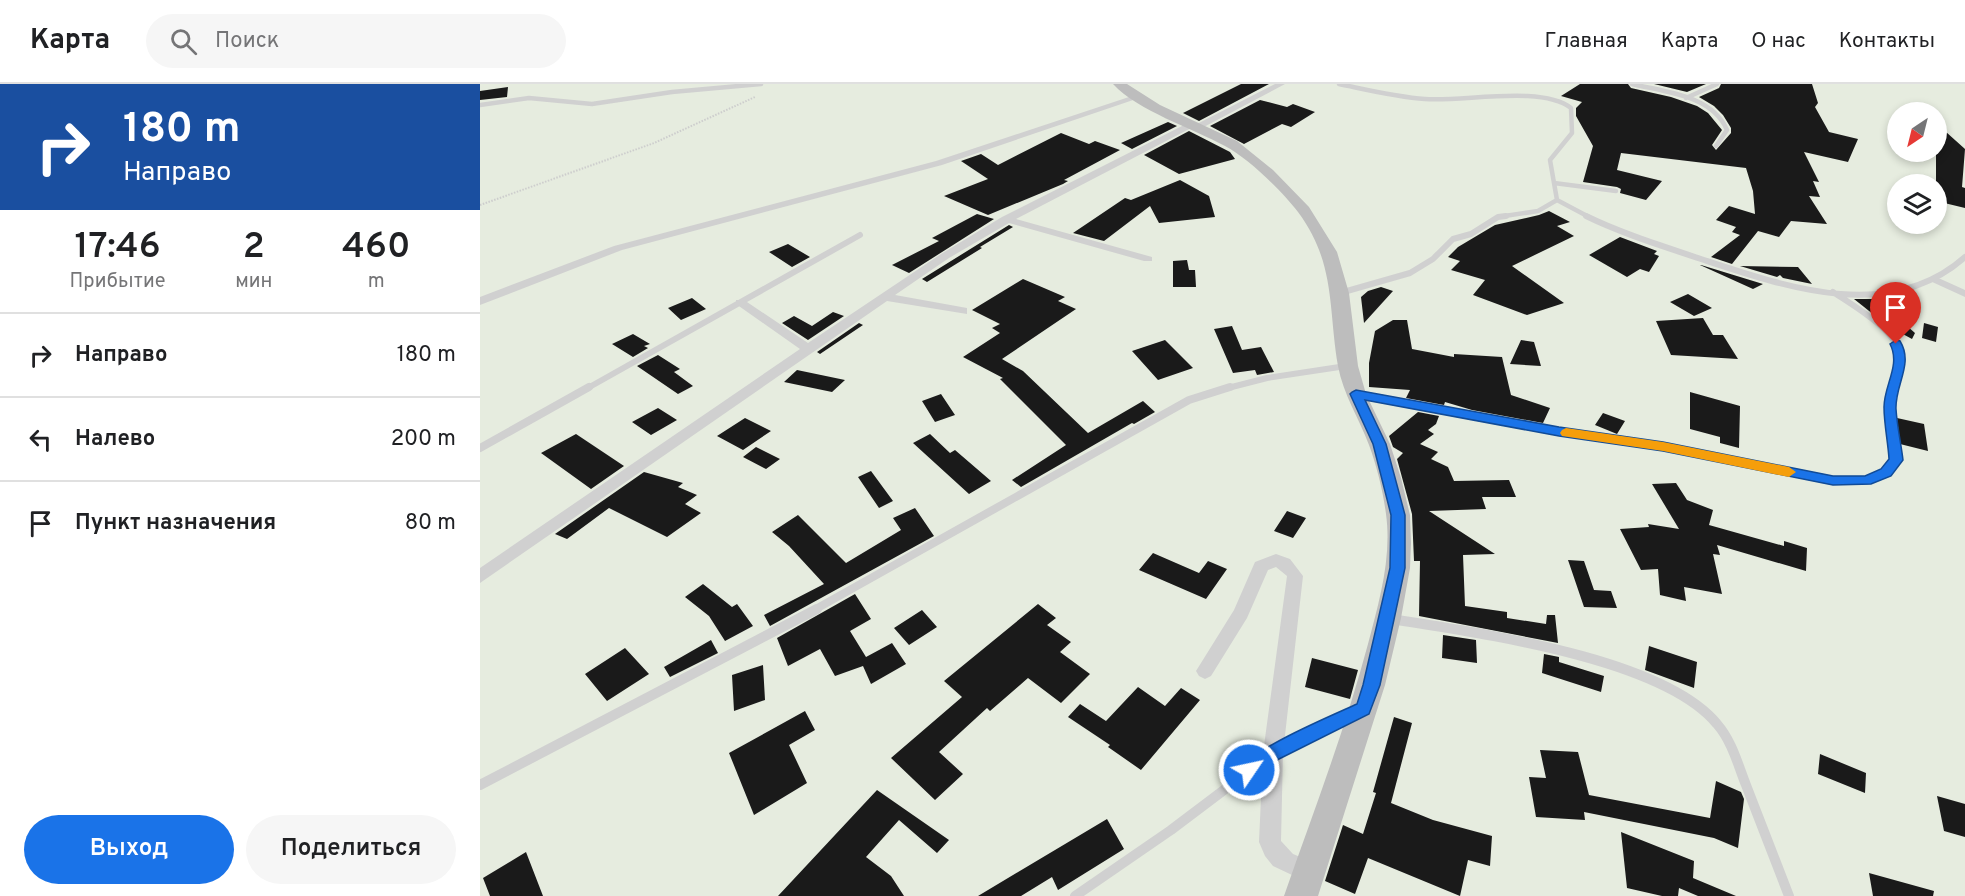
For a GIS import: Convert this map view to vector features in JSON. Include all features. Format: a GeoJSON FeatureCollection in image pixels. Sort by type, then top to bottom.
{"type":"FeatureCollection","features":[{"type":"Feature","properties":{"kind":"street"},"geometry":{"type":"LineString","coordinates":[[1119,84],[1138,97],[1242,151],[1304,210],[1329,252],[1340,293],[1348,366],[1356,394],[1379,444],[1398,515],[1398,568],[1388,618],[1363,709],[1301,896]]}},
{"type":"Feature","properties":{"kind":"street"},"geometry":{"type":"LineString","coordinates":[[480,577],[945,256],[1006,219],[1090,174],[1281,84]]}},
{"type":"Feature","properties":{"kind":"street"},"geometry":{"type":"LineString","coordinates":[[480,302],[618,248],[742,213],[939,163],[1138,97]]}},
{"type":"Feature","properties":{"kind":"street"},"geometry":{"type":"LineString","coordinates":[[1006,219],[1148,259]]}},
{"type":"Feature","properties":{"kind":"street"},"geometry":{"type":"LineString","coordinates":[[1934,279],[1965,294]]}},
{"type":"Feature","properties":{"kind":"street"},"geometry":{"type":"LineString","coordinates":[[885,297],[963,311]]}},
{"type":"Feature","properties":{"kind":"street"},"geometry":{"type":"LineString","coordinates":[[740,302],[808,349]]}},
{"type":"Feature","properties":{"kind":"street"},"geometry":{"type":"LineString","coordinates":[[1205,670],[1241,614],[1261,566],[1267,561],[1276,560],[1291,568],[1295,576],[1273,753],[1270,842],[1276,855],[1284,862],[1309,872]]}},
{"type":"Feature","properties":{"kind":"lane"},"geometry":{"type":"LineString","coordinates":[[480,105],[530,98],[592,104],[672,92],[761,84]]}},
{"type":"Feature","properties":{"kind":"lane"},"geometry":{"type":"LineString","coordinates":[[1339,84],[1403,97],[1436,100],[1511,97],[1557,100],[1568,103],[1573,118],[1572,133],[1550,160],[1557,200]]}},
{"type":"Feature","properties":{"kind":"lane"},"geometry":{"type":"LineString","coordinates":[[1632,84],[1712,109],[1724,122],[1727,130],[1716,146]]}},
{"type":"Feature","properties":{"kind":"lane"},"geometry":{"type":"LineString","coordinates":[[1686,99],[1717,84]]}},
{"type":"Feature","properties":{"kind":"lane"},"geometry":{"type":"LineString","coordinates":[[1554,183],[1616,191]]}},
{"type":"Feature","properties":{"kind":"lane"},"geometry":{"type":"LineString","coordinates":[[1340,293],[1410,273],[1433,259],[1454,239],[1471,234],[1498,217],[1530,213],[1557,200]]}},
{"type":"Feature","properties":{"kind":"lane"},"geometry":{"type":"LineString","coordinates":[[1557,200],[1598,223],[1759,279],[1833,292],[1890,292],[1934,279],[1965,257]]}},
{"type":"Feature","properties":{"kind":"lane"},"geometry":{"type":"LineString","coordinates":[[480,448],[860,235]]}},
{"type":"Feature","properties":{"kind":"lane"},"geometry":{"type":"LineString","coordinates":[[1356,394],[1559,432],[1663,447],[1833,481],[1866,481],[1886,472],[1896,460],[1890,406],[1900,366],[1900,352],[1896,344],[1878,325],[1833,292]]}},
{"type":"Feature","properties":{"kind":"lane"},"geometry":{"type":"LineString","coordinates":[[480,786],[781,629],[1189,400],[1231,385],[1280,375],[1348,366]]}},
{"type":"Feature","properties":{"kind":"lane"},"geometry":{"type":"LineString","coordinates":[[1388,618],[1583,657],[1634,674],[1690,701],[1716,722],[1730,744],[1789,896]]}},
{"type":"Feature","properties":{"kind":"lane"},"geometry":{"type":"LineString","coordinates":[[1076,896],[1171,830],[1273,753],[1363,709]]}},
{"type":"Feature","properties":{"kind":"path"},"geometry":{"type":"LineString","coordinates":[[480,205],[640,148],[759,95]]}},
{"type":"Feature","properties":{"kind":"shaded area"},"geometry":{"type":"Polygon","coordinates":[[[480,84],[1965,84],[1965,896],[480,896],[480,84]]]}},
{"type":"Feature","properties":{"kind":"building"},"geometry":{"type":"Polygon","coordinates":[[[1241,84],[1269,84],[1199,121],[1183,113],[1241,84]]]}},
{"type":"Feature","properties":{"kind":"building"},"geometry":{"type":"Polygon","coordinates":[[[1580,84],[1628,84],[1631,88],[1671,97],[1697,106],[1708,113],[1722,130],[1712,145],[1716,150],[1731,133],[1731,128],[1714,106],[1699,97],[1719,88],[1721,84],[1812,84],[1818,103],[1815,107],[1829,132],[1858,139],[1848,162],[1804,152],[1819,182],[1813,181],[1820,197],[1809,196],[1827,224],[1791,221],[1779,237],[1758,231],[1732,264],[1711,257],[1740,235],[1732,232],[1736,227],[1716,220],[1729,206],[1755,214],[1753,191],[1746,168],[1621,153],[1617,170],[1662,181],[1646,200],[1620,193],[1621,189],[1617,187],[1583,182],[1593,146],[1576,116],[1576,108],[1582,102],[1561,96],[1580,84]]]}},
{"type":"Feature","properties":{"kind":"building"},"geometry":{"type":"Polygon","coordinates":[[[1654,84],[1706,84],[1687,92],[1654,84]]]}},
{"type":"Feature","properties":{"kind":"building"},"geometry":{"type":"Polygon","coordinates":[[[508,87],[507,97],[480,100],[480,91],[508,87]]]}},
{"type":"Feature","properties":{"kind":"building"},"geometry":{"type":"Polygon","coordinates":[[[1260,100],[1287,107],[1293,104],[1315,112],[1291,127],[1282,124],[1244,144],[1210,126],[1260,100]]]}},
{"type":"Feature","properties":{"kind":"building"},"geometry":{"type":"Polygon","coordinates":[[[1168,122],[1177,126],[1132,149],[1121,143],[1168,122]]]}},
{"type":"Feature","properties":{"kind":"building"},"geometry":{"type":"Polygon","coordinates":[[[1189,131],[1230,152],[1235,159],[1179,174],[1144,155],[1189,131]]]}},
{"type":"Feature","properties":{"kind":"building"},"geometry":{"type":"Polygon","coordinates":[[[1061,133],[1089,144],[1095,141],[1120,150],[1064,180],[1068,181],[1063,184],[988,215],[944,196],[988,179],[961,161],[981,154],[998,165],[1061,133]]]}},
{"type":"Feature","properties":{"kind":"building"},"geometry":{"type":"Polygon","coordinates":[[[1947,133],[1965,149],[1962,187],[1965,188],[1965,208],[1947,204],[1947,174],[1936,174],[1936,162],[1947,162],[1947,133]]]}},
{"type":"Feature","properties":{"kind":"building"},"geometry":{"type":"Polygon","coordinates":[[[1180,180],[1209,196],[1215,217],[1159,223],[1150,206],[1104,241],[1073,233],[1125,198],[1131,200],[1180,180]]]}},
{"type":"Feature","properties":{"kind":"building"},"geometry":{"type":"Polygon","coordinates":[[[1549,211],[1570,222],[1557,226],[1574,236],[1512,266],[1564,303],[1527,315],[1473,295],[1485,280],[1451,270],[1460,261],[1448,257],[1458,247],[1495,225],[1549,211]]]}},
{"type":"Feature","properties":{"kind":"building"},"geometry":{"type":"Polygon","coordinates":[[[977,214],[994,219],[909,273],[892,265],[939,241],[932,238],[977,214]]]}},
{"type":"Feature","properties":{"kind":"building"},"geometry":{"type":"Polygon","coordinates":[[[1009,225],[1013,227],[980,247],[982,248],[927,282],[922,279],[1009,225]]]}},
{"type":"Feature","properties":{"kind":"building"},"geometry":{"type":"Polygon","coordinates":[[[1620,237],[1657,251],[1654,254],[1659,256],[1649,272],[1640,269],[1627,277],[1589,255],[1620,237]]]}},
{"type":"Feature","properties":{"kind":"building"},"geometry":{"type":"Polygon","coordinates":[[[788,244],[810,257],[792,267],[769,252],[788,244]]]}},
{"type":"Feature","properties":{"kind":"building"},"geometry":{"type":"Polygon","coordinates":[[[1187,260],[1189,270],[1195,270],[1196,287],[1173,287],[1173,261],[1187,260]]]}},
{"type":"Feature","properties":{"kind":"building"},"geometry":{"type":"Polygon","coordinates":[[[1701,265],[1763,284],[1753,289],[1701,265]]]}},
{"type":"Feature","properties":{"kind":"building"},"geometry":{"type":"Polygon","coordinates":[[[1740,266],[1798,267],[1812,284],[1783,278],[1780,275],[1777,277],[1740,266]]]}},
{"type":"Feature","properties":{"kind":"building"},"geometry":{"type":"Polygon","coordinates":[[[1023,279],[1065,297],[1058,301],[1076,309],[1002,359],[1023,371],[1088,433],[1143,401],[1155,412],[1021,487],[1012,480],[1066,445],[1000,379],[1003,378],[963,357],[1000,333],[992,328],[1000,324],[972,310],[1023,279]]]}},
{"type":"Feature","properties":{"kind":"building"},"geometry":{"type":"Polygon","coordinates":[[[1381,287],[1393,291],[1364,323],[1361,297],[1368,291],[1381,287]]]}},
{"type":"Feature","properties":{"kind":"building"},"geometry":{"type":"Polygon","coordinates":[[[1688,294],[1712,308],[1694,316],[1670,302],[1688,294]]]}},
{"type":"Feature","properties":{"kind":"building"},"geometry":{"type":"Polygon","coordinates":[[[692,298],[706,309],[681,320],[668,308],[692,298]]]}},
{"type":"Feature","properties":{"kind":"building"},"geometry":{"type":"Polygon","coordinates":[[[1854,299],[1876,299],[1915,333],[1912,339],[1888,326],[1854,299]]]}},
{"type":"Feature","properties":{"kind":"building"},"geometry":{"type":"Polygon","coordinates":[[[833,312],[844,316],[808,340],[782,323],[794,316],[812,326],[833,312]]]}},
{"type":"Feature","properties":{"kind":"building"},"geometry":{"type":"Polygon","coordinates":[[[1703,318],[1713,335],[1723,335],[1738,359],[1671,355],[1656,321],[1703,318]]]}},
{"type":"Feature","properties":{"kind":"building"},"geometry":{"type":"Polygon","coordinates":[[[1393,320],[1407,320],[1412,349],[1454,357],[1454,354],[1502,357],[1511,395],[1550,408],[1543,423],[1472,410],[1445,402],[1444,405],[1406,398],[1410,390],[1369,387],[1369,363],[1375,331],[1393,320]]]}},
{"type":"Feature","properties":{"kind":"building"},"geometry":{"type":"Polygon","coordinates":[[[859,323],[863,325],[820,354],[817,352],[859,323]]]}},
{"type":"Feature","properties":{"kind":"building"},"geometry":{"type":"Polygon","coordinates":[[[1924,323],[1938,327],[1936,342],[1922,338],[1924,323]]]}},
{"type":"Feature","properties":{"kind":"building"},"geometry":{"type":"Polygon","coordinates":[[[1232,326],[1242,350],[1261,347],[1274,372],[1257,375],[1255,370],[1233,373],[1214,329],[1232,326]]]}},
{"type":"Feature","properties":{"kind":"building"},"geometry":{"type":"Polygon","coordinates":[[[633,334],[650,344],[644,346],[648,348],[633,357],[612,344],[633,334]]]}},
{"type":"Feature","properties":{"kind":"building"},"geometry":{"type":"Polygon","coordinates":[[[1165,340],[1193,368],[1158,380],[1132,351],[1165,340]]]}},
{"type":"Feature","properties":{"kind":"building"},"geometry":{"type":"Polygon","coordinates":[[[1521,340],[1534,342],[1541,366],[1510,364],[1521,340]]]}},
{"type":"Feature","properties":{"kind":"building"},"geometry":{"type":"Polygon","coordinates":[[[658,355],[680,369],[674,372],[693,386],[678,394],[637,366],[658,355]]]}},
{"type":"Feature","properties":{"kind":"building"},"geometry":{"type":"Polygon","coordinates":[[[797,370],[845,380],[832,392],[784,382],[797,370]]]}},
{"type":"Feature","properties":{"kind":"building"},"geometry":{"type":"Polygon","coordinates":[[[1690,392],[1740,406],[1739,448],[1720,443],[1720,437],[1690,429],[1690,392]]]}},
{"type":"Feature","properties":{"kind":"building"},"geometry":{"type":"Polygon","coordinates":[[[941,394],[955,415],[935,422],[922,401],[941,394]]]}},
{"type":"Feature","properties":{"kind":"building"},"geometry":{"type":"Polygon","coordinates":[[[658,408],[677,420],[651,435],[632,422],[658,408]]]}},
{"type":"Feature","properties":{"kind":"building"},"geometry":{"type":"Polygon","coordinates":[[[1418,412],[1439,416],[1436,424],[1428,430],[1434,434],[1420,444],[1438,452],[1431,459],[1448,467],[1454,481],[1509,480],[1516,497],[1482,497],[1486,509],[1429,511],[1495,554],[1463,555],[1465,606],[1507,612],[1507,618],[1546,624],[1547,615],[1555,615],[1558,643],[1419,616],[1420,561],[1414,561],[1412,514],[1397,459],[1403,453],[1393,447],[1389,436],[1418,412]]]}},
{"type":"Feature","properties":{"kind":"building"},"geometry":{"type":"Polygon","coordinates":[[[1603,413],[1625,421],[1617,434],[1595,425],[1603,413]]]}},
{"type":"Feature","properties":{"kind":"building"},"geometry":{"type":"Polygon","coordinates":[[[745,418],[771,431],[743,450],[717,436],[745,418]]]}},
{"type":"Feature","properties":{"kind":"building"},"geometry":{"type":"Polygon","coordinates":[[[1897,418],[1924,424],[1928,451],[1900,444],[1897,418]]]}},
{"type":"Feature","properties":{"kind":"building"},"geometry":{"type":"Polygon","coordinates":[[[576,434],[624,466],[591,489],[541,453],[576,434]]]}},
{"type":"Feature","properties":{"kind":"building"},"geometry":{"type":"Polygon","coordinates":[[[930,434],[950,453],[955,450],[991,481],[969,494],[913,443],[930,434]]]}},
{"type":"Feature","properties":{"kind":"building"},"geometry":{"type":"Polygon","coordinates":[[[756,447],[780,459],[766,469],[743,457],[756,447]]]}},
{"type":"Feature","properties":{"kind":"building"},"geometry":{"type":"Polygon","coordinates":[[[871,471],[893,501],[879,508],[858,477],[871,471]]]}},
{"type":"Feature","properties":{"kind":"building"},"geometry":{"type":"Polygon","coordinates":[[[644,472],[683,483],[678,487],[697,495],[685,504],[701,513],[667,537],[609,508],[567,539],[555,534],[644,472]]]}},
{"type":"Feature","properties":{"kind":"building"},"geometry":{"type":"Polygon","coordinates":[[[1676,483],[1687,500],[1713,510],[1709,525],[1784,546],[1784,541],[1807,548],[1806,571],[1717,545],[1720,555],[1713,554],[1722,594],[1684,587],[1686,601],[1660,595],[1658,569],[1641,570],[1620,529],[1649,527],[1648,524],[1679,529],[1652,484],[1676,483]]]}},
{"type":"Feature","properties":{"kind":"building"},"geometry":{"type":"Polygon","coordinates":[[[915,508],[934,536],[770,626],[764,615],[824,584],[789,546],[772,532],[798,515],[846,563],[901,530],[893,518],[915,508]]]}},
{"type":"Feature","properties":{"kind":"building"},"geometry":{"type":"Polygon","coordinates":[[[1287,511],[1306,518],[1293,538],[1274,531],[1287,511]]]}},
{"type":"Feature","properties":{"kind":"building"},"geometry":{"type":"Polygon","coordinates":[[[1153,553],[1199,573],[1208,561],[1227,569],[1206,599],[1139,570],[1153,553]]]}},
{"type":"Feature","properties":{"kind":"building"},"geometry":{"type":"Polygon","coordinates":[[[1568,560],[1584,561],[1594,590],[1611,591],[1617,608],[1584,607],[1568,560]]]}},
{"type":"Feature","properties":{"kind":"building"},"geometry":{"type":"Polygon","coordinates":[[[703,584],[732,607],[737,604],[753,626],[725,641],[709,616],[685,597],[703,584]]]}},
{"type":"Feature","properties":{"kind":"building"},"geometry":{"type":"Polygon","coordinates":[[[855,594],[871,619],[850,631],[866,657],[892,643],[906,664],[871,684],[863,666],[835,676],[820,649],[788,666],[777,638],[855,594]]]}},
{"type":"Feature","properties":{"kind":"building"},"geometry":{"type":"Polygon","coordinates":[[[1038,604],[1056,618],[1047,625],[1071,642],[1060,652],[1090,674],[1061,703],[1028,678],[990,711],[987,708],[939,752],[963,774],[935,800],[891,758],[962,697],[944,681],[1038,604]]]}},
{"type":"Feature","properties":{"kind":"building"},"geometry":{"type":"Polygon","coordinates":[[[922,610],[937,627],[909,645],[894,628],[922,610]]]}},
{"type":"Feature","properties":{"kind":"building"},"geometry":{"type":"Polygon","coordinates":[[[1443,635],[1476,640],[1477,663],[1442,658],[1443,635]]]}},
{"type":"Feature","properties":{"kind":"building"},"geometry":{"type":"Polygon","coordinates":[[[711,640],[718,653],[670,677],[664,667],[711,640]]]}},
{"type":"Feature","properties":{"kind":"building"},"geometry":{"type":"Polygon","coordinates":[[[1649,646],[1697,662],[1694,688],[1645,670],[1649,646]]]}},
{"type":"Feature","properties":{"kind":"building"},"geometry":{"type":"Polygon","coordinates":[[[625,648],[649,674],[607,701],[585,674],[625,648]]]}},
{"type":"Feature","properties":{"kind":"building"},"geometry":{"type":"Polygon","coordinates":[[[1544,654],[1559,657],[1559,662],[1604,676],[1601,692],[1542,673],[1544,654]]]}},
{"type":"Feature","properties":{"kind":"building"},"geometry":{"type":"Polygon","coordinates":[[[1312,658],[1358,670],[1350,699],[1305,687],[1312,658]]]}},
{"type":"Feature","properties":{"kind":"building"},"geometry":{"type":"Polygon","coordinates":[[[763,665],[765,700],[734,711],[732,675],[763,665]]]}},
{"type":"Feature","properties":{"kind":"building"},"geometry":{"type":"Polygon","coordinates":[[[1138,687],[1165,706],[1181,688],[1200,700],[1141,770],[1108,747],[1110,745],[1068,717],[1080,704],[1106,721],[1138,687]]]}},
{"type":"Feature","properties":{"kind":"building"},"geometry":{"type":"Polygon","coordinates":[[[805,711],[815,730],[789,745],[807,783],[754,815],[729,753],[805,711]]]}},
{"type":"Feature","properties":{"kind":"building"},"geometry":{"type":"Polygon","coordinates":[[[1394,717],[1412,723],[1391,803],[1433,820],[1492,836],[1490,866],[1468,860],[1460,896],[1368,858],[1355,894],[1325,881],[1343,825],[1363,834],[1376,793],[1373,792],[1394,717]]]}},
{"type":"Feature","properties":{"kind":"building"},"geometry":{"type":"Polygon","coordinates":[[[1540,750],[1578,752],[1589,795],[1710,818],[1716,781],[1741,792],[1744,799],[1738,848],[1714,838],[1584,812],[1585,820],[1536,817],[1529,777],[1546,778],[1540,750]]]}},
{"type":"Feature","properties":{"kind":"building"},"geometry":{"type":"Polygon","coordinates":[[[1820,754],[1866,773],[1865,793],[1818,774],[1820,754]]]}},
{"type":"Feature","properties":{"kind":"building"},"geometry":{"type":"Polygon","coordinates":[[[877,790],[949,840],[937,853],[899,820],[866,857],[891,876],[904,896],[778,896],[877,790]]]}},
{"type":"Feature","properties":{"kind":"building"},"geometry":{"type":"Polygon","coordinates":[[[1937,796],[1965,804],[1965,837],[1944,831],[1937,796]]]}},
{"type":"Feature","properties":{"kind":"building"},"geometry":{"type":"Polygon","coordinates":[[[1107,819],[1124,849],[1058,890],[1052,877],[1021,896],[978,896],[1107,819]]]}},
{"type":"Feature","properties":{"kind":"building"},"geometry":{"type":"Polygon","coordinates":[[[1621,832],[1694,861],[1693,878],[1736,896],[1698,896],[1679,888],[1678,896],[1662,896],[1627,888],[1621,832]]]}},
{"type":"Feature","properties":{"kind":"building"},"geometry":{"type":"Polygon","coordinates":[[[526,852],[543,896],[490,896],[483,878],[526,852]]]}},
{"type":"Feature","properties":{"kind":"building"},"geometry":{"type":"Polygon","coordinates":[[[1869,873],[1934,891],[1933,896],[1873,896],[1869,873]]]}},
{"type":"Feature","properties":{"kind":"slow traffic"},"geometry":{"type":"LineString","coordinates":[[1566,433],[1663,447],[1789,472]]}},
{"type":"Feature","properties":{"kind":"route"},"geometry":{"type":"LineString","coordinates":[[1249,770],[1273,753],[1363,709],[1371,685],[1398,568],[1398,515],[1390,478],[1379,444],[1356,394],[1559,432],[1663,447],[1833,481],[1866,481],[1886,472],[1896,460],[1890,416],[1893,385],[1900,366],[1900,352],[1896,344]]}}]}
